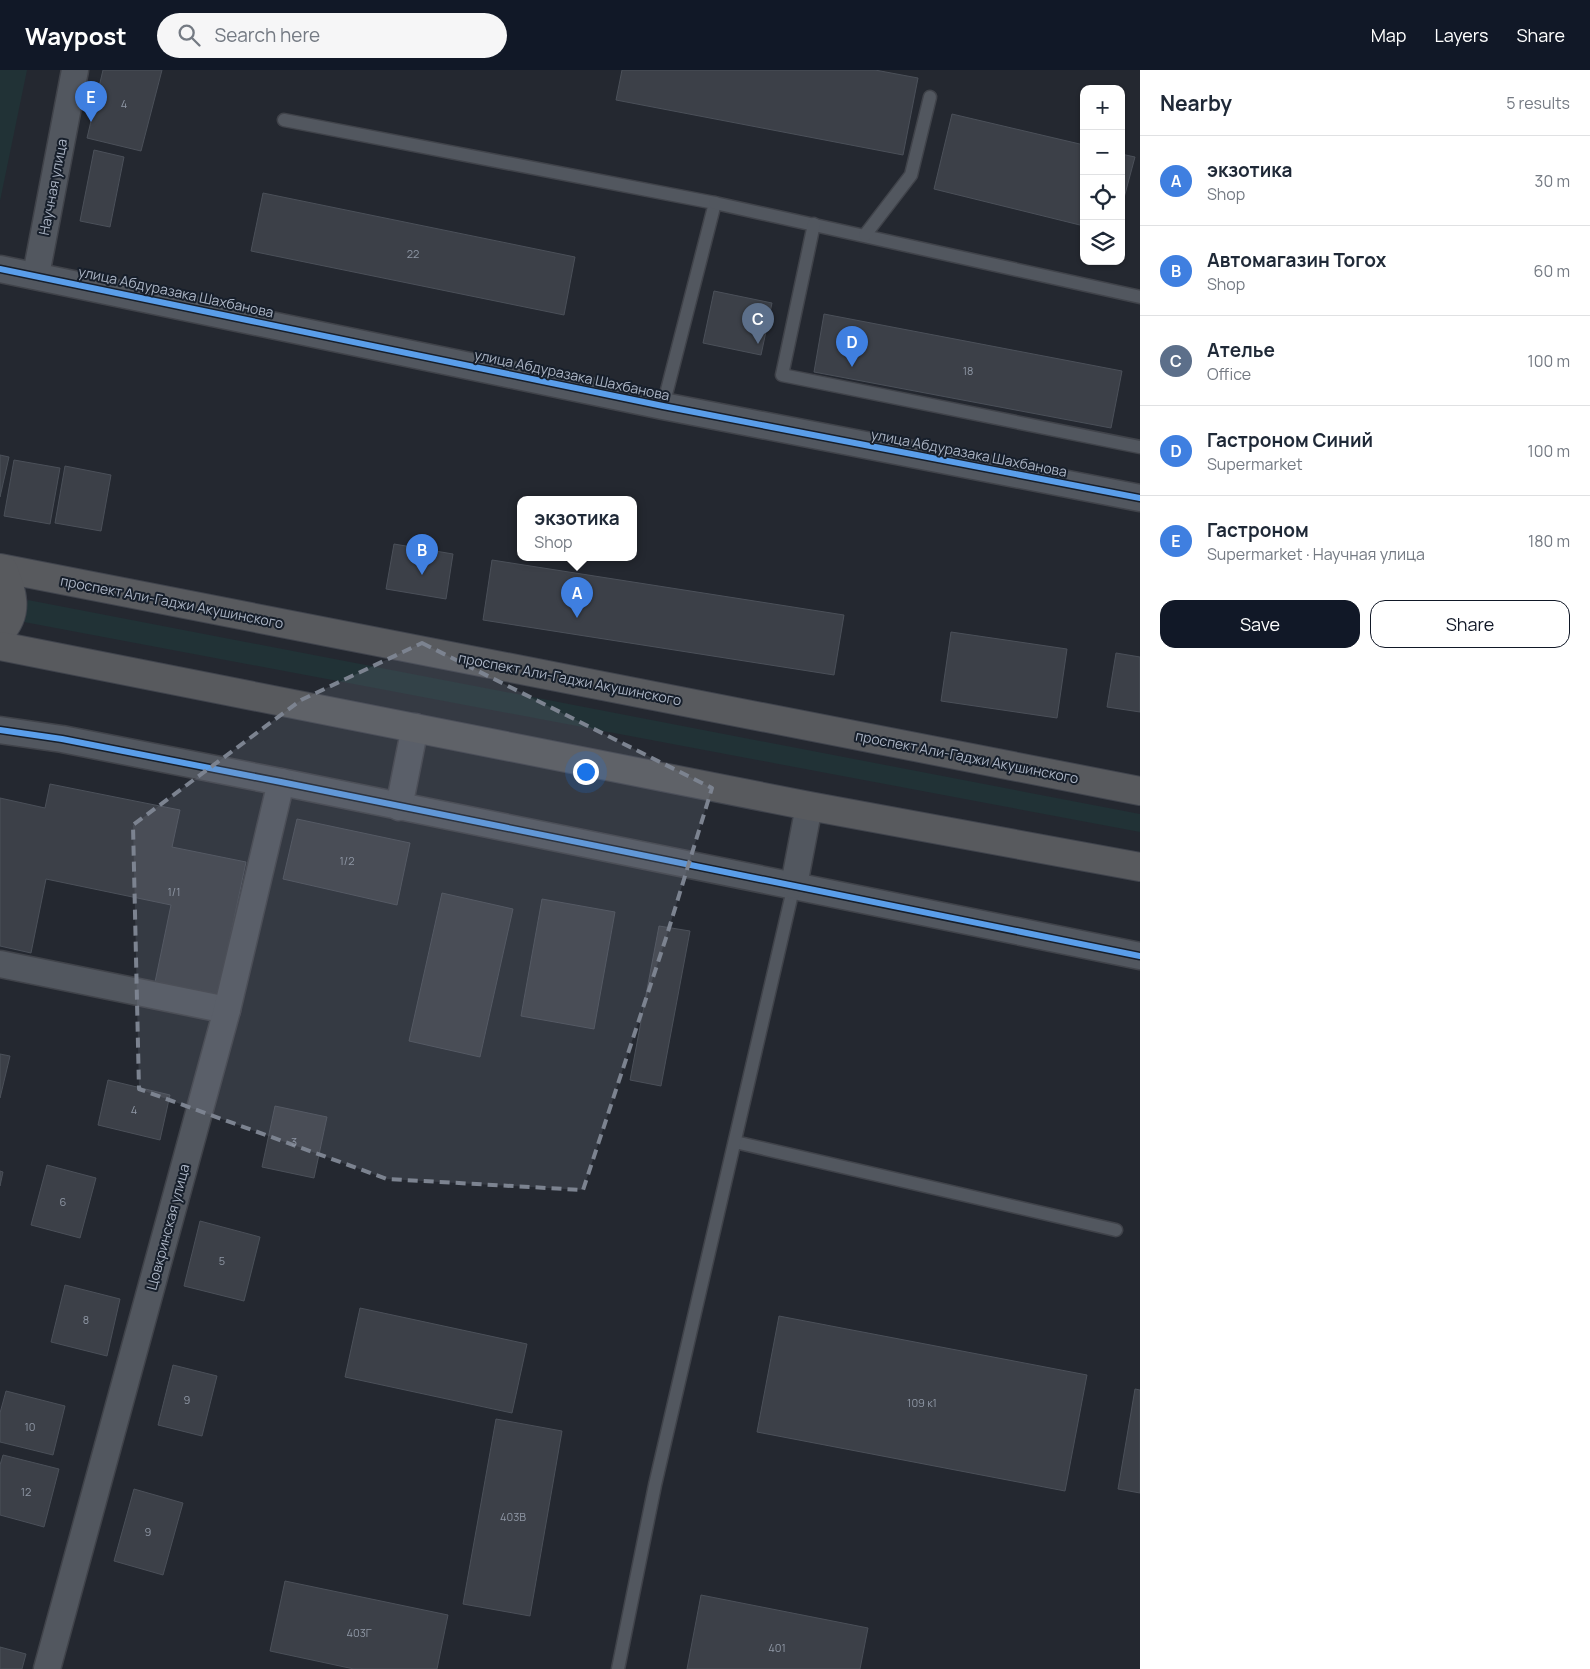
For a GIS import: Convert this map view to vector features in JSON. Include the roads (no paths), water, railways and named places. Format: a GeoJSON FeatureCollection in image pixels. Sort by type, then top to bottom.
{"type":"FeatureCollection","features":[{"type":"Feature","properties":{"kind":"highway"},"geometry":{"type":"LineString","coordinates":[[0,633],[13,612],[13,599],[1,568]]}},
{"type":"Feature","properties":{"kind":"highway","name":"проспект Али-Гаджи Акушинского"},"geometry":{"type":"LineString","coordinates":[[1,568],[1140,791]]}},
{"type":"Feature","properties":{"kind":"highway"},"geometry":{"type":"LineString","coordinates":[[0,646],[809,806],[1140,867]]}},
{"type":"Feature","properties":{"kind":"street","name":"Научная улица"},"geometry":{"type":"LineString","coordinates":[[36,275],[75,70]]}},
{"type":"Feature","properties":{"kind":"street","name":"улица Абдуразака Шахбанова"},"geometry":{"type":"LineString","coordinates":[[0,269],[663,406],[1140,498]]}},
{"type":"Feature","properties":{"kind":"street"},"geometry":{"type":"LineString","coordinates":[[399,807],[415,727]]}},
{"type":"Feature","properties":{"kind":"street"},"geometry":{"type":"LineString","coordinates":[[0,730],[62,739],[281,782],[1140,956]]}},
{"type":"Feature","properties":{"kind":"street","name":"Цовкринская улица"},"geometry":{"type":"LineString","coordinates":[[47,1669],[227,1010],[281,782]]}},
{"type":"Feature","properties":{"kind":"street"},"geometry":{"type":"LineString","coordinates":[[794,885],[809,806]]}},
{"type":"Feature","properties":{"kind":"street"},"geometry":{"type":"LineString","coordinates":[[0,964],[227,1010]]}},
{"type":"Feature","properties":{"kind":"lane"},"geometry":{"type":"LineString","coordinates":[[865,235],[911,175],[930,97]]}},
{"type":"Feature","properties":{"kind":"lane"},"geometry":{"type":"LineString","coordinates":[[284,120],[715,203],[1140,297]]}},
{"type":"Feature","properties":{"kind":"lane"},"geometry":{"type":"LineString","coordinates":[[663,406],[715,203]]}},
{"type":"Feature","properties":{"kind":"lane"},"geometry":{"type":"LineString","coordinates":[[814,224],[782,375],[1140,447]]}},
{"type":"Feature","properties":{"kind":"lane"},"geometry":{"type":"LineString","coordinates":[[618,1669],[655,1485],[794,885]]}},
{"type":"Feature","properties":{"kind":"lane"},"geometry":{"type":"LineString","coordinates":[[735,1142],[1116,1230]]}},
{"type":"Feature","properties":{"kind":"place","name":"Гастроном"},"geometry":{"type":"Point","coordinates":[91,122]}},
{"type":"Feature","properties":{"kind":"place","name":"Ателье"},"geometry":{"type":"Point","coordinates":[758,344]}},
{"type":"Feature","properties":{"kind":"place","name":"Гастроном Синий"},"geometry":{"type":"Point","coordinates":[852,367]}},
{"type":"Feature","properties":{"kind":"place","name":"Автомагазин Тогох"},"geometry":{"type":"Point","coordinates":[422,575]}},
{"type":"Feature","properties":{"kind":"place","name":"экзотика"},"geometry":{"type":"Point","coordinates":[577,618]}}]}
